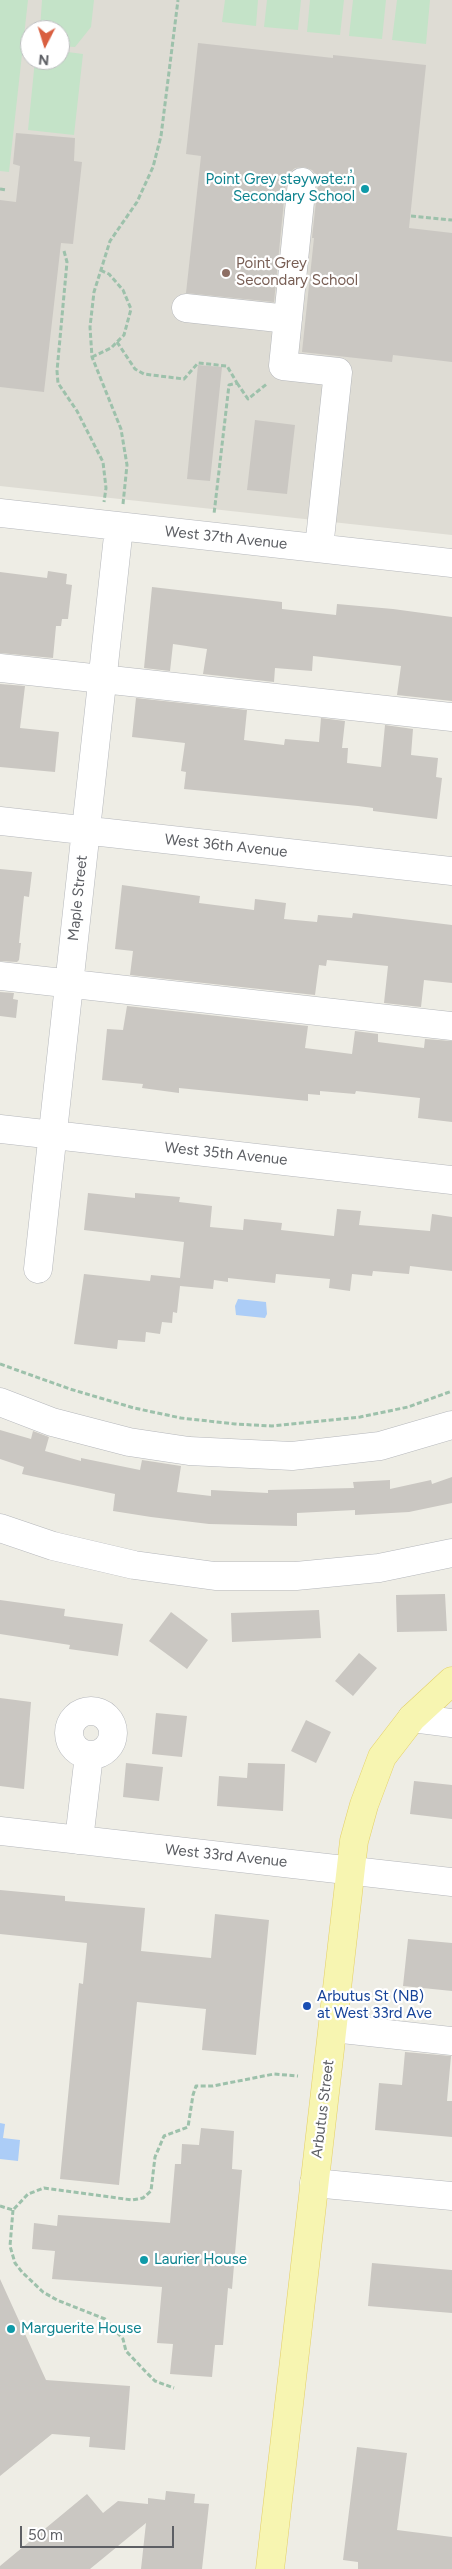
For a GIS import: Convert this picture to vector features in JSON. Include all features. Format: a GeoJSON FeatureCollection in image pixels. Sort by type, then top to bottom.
{"type":"FeatureCollection","features":[{"type":"Feature","properties":{"kind":"main road","name":"Arbutus Street"},"geometry":{"type":"LineString","coordinates":[[270,2569],[354,1840],[364,1805],[382,1757],[412,1718],[452,1681]]}},
{"type":"Feature","properties":{"kind":"street"},"geometry":{"type":"LineString","coordinates":[[302,182],[283,366],[338,372],[319,548]]}},
{"type":"Feature","properties":{"kind":"street"},"geometry":{"type":"LineString","coordinates":[[186,308],[288,319]]}},
{"type":"Feature","properties":{"kind":"street","name":"West 37th Avenue"},"geometry":{"type":"LineString","coordinates":[[0,513],[452,563]]}},
{"type":"Feature","properties":{"kind":"street","name":"Maple Street"},"geometry":{"type":"LineString","coordinates":[[38,1269],[119,526]]}},
{"type":"Feature","properties":{"kind":"street"},"geometry":{"type":"LineString","coordinates":[[0,668],[452,717]]}},
{"type":"Feature","properties":{"kind":"street","name":"West 36th Avenue"},"geometry":{"type":"LineString","coordinates":[[0,821],[452,871]]}},
{"type":"Feature","properties":{"kind":"street"},"geometry":{"type":"LineString","coordinates":[[0,976],[452,1026]]}},
{"type":"Feature","properties":{"kind":"street","name":"West 35th Avenue"},"geometry":{"type":"LineString","coordinates":[[0,1129],[452,1180]]}},
{"type":"Feature","properties":{"kind":"street"},"geometry":{"type":"LineString","coordinates":[[0,1402],[52,1422],[129,1442],[189,1451],[292,1456],[380,1446],[452,1426]]}},
{"type":"Feature","properties":{"kind":"street"},"geometry":{"type":"LineString","coordinates":[[0,1528],[53,1546],[134,1565],[215,1576],[296,1576],[379,1568],[452,1553]]}},
{"type":"Feature","properties":{"kind":"street"},"geometry":{"type":"LineString","coordinates":[[412,1718],[452,1723]]}},
{"type":"Feature","properties":{"kind":"street"},"geometry":{"type":"LineString","coordinates":[[79,1840],[89,1755]]}},
{"type":"Feature","properties":{"kind":"street","name":"West 33rd Avenue"},"geometry":{"type":"LineString","coordinates":[[0,1830],[452,1882]]}},
{"type":"Feature","properties":{"kind":"street"},"geometry":{"type":"LineString","coordinates":[[333,2028],[452,2041]]}},
{"type":"Feature","properties":{"kind":"street"},"geometry":{"type":"LineString","coordinates":[[314,2183],[452,2196]]}},
{"type":"Feature","properties":{"kind":"path"},"geometry":{"type":"LineString","coordinates":[[119,526],[127,465],[121,428],[92,357],[90,327],[94,292],[110,241],[137,202],[153,166],[161,136],[178,0]]}},
{"type":"Feature","properties":{"kind":"path"},"geometry":{"type":"LineString","coordinates":[[0,189],[6,190]]}},
{"type":"Feature","properties":{"kind":"path"},"geometry":{"type":"LineString","coordinates":[[411,216],[452,220]]}},
{"type":"Feature","properties":{"kind":"path"},"geometry":{"type":"LineString","coordinates":[[64,251],[68,262],[58,383],[95,443],[103,462],[106,488],[104,502]]}},
{"type":"Feature","properties":{"kind":"path"},"geometry":{"type":"LineString","coordinates":[[92,357],[111,348],[124,335],[131,309],[123,290],[109,274],[100,270]]}},
{"type":"Feature","properties":{"kind":"path"},"geometry":{"type":"LineString","coordinates":[[117,342],[135,369],[144,374],[184,379],[198,363],[227,366],[237,384],[248,398],[277,376],[283,366]]}},
{"type":"Feature","properties":{"kind":"path"},"geometry":{"type":"LineString","coordinates":[[214,514],[230,385],[237,384]]}},
{"type":"Feature","properties":{"kind":"path"},"geometry":{"type":"LineString","coordinates":[[0,1364],[70,1389],[134,1408],[181,1418],[235,1424],[291,1424],[360,1417],[408,1406],[452,1391]]}},
{"type":"Feature","properties":{"kind":"path"},"geometry":{"type":"LineString","coordinates":[[174,2388],[155,2381],[145,2371],[126,2351],[123,2339],[105,2319],[57,2300],[43,2292],[22,2272],[15,2263],[10,2246],[13,2210],[28,2194],[44,2188],[132,2200],[143,2198],[151,2191],[155,2157],[164,2136],[188,2126],[192,2095],[196,2086],[213,2086],[274,2074],[298,2076]]}},
{"type":"Feature","properties":{"kind":"path"},"geometry":{"type":"LineString","coordinates":[[0,2206],[13,2210]]}},
{"type":"Feature","properties":{"kind":"shaded area","name":"Point Grey Secondary School"},"geometry":{"type":"Polygon","coordinates":[[[0,0],[452,0],[452,535],[0,486],[0,0]]]}},
{"type":"Feature","properties":{"kind":"green space"},"geometry":{"type":"Polygon","coordinates":[[[0,0],[28,0],[26,20],[20,20],[20,70],[9,172],[0,171],[0,0]]]}},
{"type":"Feature","properties":{"kind":"green space"},"geometry":{"type":"Polygon","coordinates":[[[42,0],[94,0],[91,27],[75,47],[70,47],[70,20],[41,20],[42,0]]]}},
{"type":"Feature","properties":{"kind":"green space"},"geometry":{"type":"Polygon","coordinates":[[[225,0],[258,0],[256,26],[222,22],[225,0]]]}},
{"type":"Feature","properties":{"kind":"green space"},"geometry":{"type":"Polygon","coordinates":[[[267,0],[301,0],[298,30],[264,27],[267,0]]]}},
{"type":"Feature","properties":{"kind":"green space"},"geometry":{"type":"Polygon","coordinates":[[[310,0],[344,0],[340,35],[307,32],[310,0]]]}},
{"type":"Feature","properties":{"kind":"green space"},"geometry":{"type":"Polygon","coordinates":[[[353,0],[386,0],[382,39],[349,36],[353,0]]]}},
{"type":"Feature","properties":{"kind":"green space"},"geometry":{"type":"Polygon","coordinates":[[[397,0],[430,0],[426,44],[392,40],[397,0]]]}},
{"type":"Feature","properties":{"kind":"green space"},"geometry":{"type":"Polygon","coordinates":[[[70,52],[83,54],[74,135],[28,130],[34,70],[70,70],[70,52]]]}},
{"type":"Feature","properties":{"kind":"water"},"geometry":{"type":"Polygon","coordinates":[[[238,1299],[266,1302],[267,1314],[265,1318],[236,1315],[235,1306],[238,1299]]]}},
{"type":"Feature","properties":{"kind":"water"},"geometry":{"type":"Polygon","coordinates":[[[0,2123],[5,2124],[3,2138],[20,2140],[18,2161],[0,2159],[0,2123]]]}},
{"type":"Feature","properties":{"kind":"building","name":"Point Grey stəywəte:n̓ Secondary School"},"geometry":{"type":"Polygon","coordinates":[[[198,43],[333,58],[333,55],[426,65],[409,228],[452,233],[452,362],[393,355],[392,362],[302,352],[318,184],[316,175],[312,170],[304,167],[295,168],[289,173],[286,180],[274,302],[186,293],[201,156],[186,154],[198,43]]]}},
{"type":"Feature","properties":{"kind":"building"},"geometry":{"type":"Polygon","coordinates":[[[16,133],[75,138],[74,161],[82,162],[73,244],[61,243],[44,392],[0,387],[0,200],[16,202],[20,166],[13,164],[16,133]]]}},
{"type":"Feature","properties":{"kind":"building"},"geometry":{"type":"Polygon","coordinates":[[[198,365],[222,367],[210,481],[187,479],[198,365]]]}},
{"type":"Feature","properties":{"kind":"building"},"geometry":{"type":"Polygon","coordinates":[[[255,420],[295,425],[287,494],[247,490],[255,420]]]}},
{"type":"Feature","properties":{"kind":"building"},"geometry":{"type":"Polygon","coordinates":[[[48,571],[67,574],[66,584],[72,585],[68,619],[62,619],[61,626],[56,626],[53,658],[0,653],[0,572],[47,578],[48,571]]]}},
{"type":"Feature","properties":{"kind":"building"},"geometry":{"type":"Polygon","coordinates":[[[152,587],[282,602],[282,609],[336,615],[337,604],[452,617],[452,701],[397,695],[401,666],[313,656],[312,671],[275,668],[274,682],[203,674],[207,649],[173,644],[170,671],[144,668],[152,587]]]}},
{"type":"Feature","properties":{"kind":"building"},"geometry":{"type":"Polygon","coordinates":[[[0,684],[25,686],[20,728],[59,732],[55,772],[0,767],[0,684]]]}},
{"type":"Feature","properties":{"kind":"building"},"geometry":{"type":"Polygon","coordinates":[[[136,698],[247,710],[244,740],[284,745],[285,739],[319,742],[321,718],[345,721],[342,748],[348,748],[347,763],[381,767],[385,725],[413,729],[411,755],[438,758],[436,777],[442,778],[437,819],[373,811],[373,808],[358,806],[184,789],[186,772],[181,771],[185,743],[132,737],[136,698]]]}},
{"type":"Feature","properties":{"kind":"building"},"geometry":{"type":"Polygon","coordinates":[[[0,869],[32,872],[29,897],[24,896],[19,943],[21,943],[19,960],[17,962],[0,961],[0,869]]]}},
{"type":"Feature","properties":{"kind":"building"},"geometry":{"type":"Polygon","coordinates":[[[122,885],[200,896],[199,903],[254,910],[255,899],[286,903],[284,919],[317,922],[318,915],[352,918],[353,913],[452,925],[452,983],[424,980],[421,1007],[384,1003],[388,966],[327,960],[326,966],[319,965],[315,995],[130,975],[133,951],[115,949],[122,885]]]}},
{"type":"Feature","properties":{"kind":"building"},"geometry":{"type":"Polygon","coordinates":[[[0,992],[14,993],[13,999],[18,1000],[16,1018],[0,1016],[0,992]]]}},
{"type":"Feature","properties":{"kind":"building"},"geometry":{"type":"Polygon","coordinates":[[[127,1006],[308,1026],[305,1048],[352,1054],[355,1031],[378,1034],[378,1042],[424,1048],[425,1039],[452,1041],[452,1122],[418,1118],[420,1098],[356,1091],[355,1094],[320,1091],[320,1095],[308,1094],[308,1101],[179,1088],[179,1093],[142,1088],[143,1084],[102,1080],[107,1029],[123,1030],[127,1006]]]}},
{"type":"Feature","properties":{"kind":"building"},"geometry":{"type":"Polygon","coordinates":[[[88,1193],[135,1198],[135,1193],[180,1197],[179,1202],[212,1206],[210,1227],[243,1230],[244,1219],[282,1223],[281,1230],[334,1236],[337,1209],[361,1211],[359,1225],[430,1231],[432,1214],[452,1217],[452,1271],[410,1266],[409,1274],[373,1271],[372,1276],[352,1274],[350,1291],[329,1288],[330,1279],[276,1274],[275,1283],[228,1278],[228,1282],[214,1280],[213,1289],[180,1286],[177,1313],[173,1312],[172,1323],[162,1322],[160,1334],[146,1332],[145,1342],[118,1340],[117,1349],[74,1344],[84,1274],[150,1281],[151,1275],[180,1278],[184,1242],[84,1230],[88,1193]]]}},
{"type":"Feature","properties":{"kind":"building"},"geometry":{"type":"Polygon","coordinates":[[[0,1430],[31,1439],[33,1431],[49,1437],[45,1451],[81,1461],[81,1458],[140,1470],[142,1460],[181,1466],[177,1492],[211,1496],[211,1490],[268,1493],[268,1490],[354,1488],[353,1482],[390,1480],[390,1489],[431,1480],[432,1484],[452,1477],[452,1503],[409,1512],[355,1515],[355,1510],[297,1513],[297,1526],[209,1524],[113,1511],[115,1494],[22,1474],[24,1467],[0,1459],[0,1430]]]}},
{"type":"Feature","properties":{"kind":"building"},"geometry":{"type":"Polygon","coordinates":[[[445,1594],[447,1631],[397,1632],[396,1595],[445,1594]]]}},
{"type":"Feature","properties":{"kind":"building"},"geometry":{"type":"Polygon","coordinates":[[[0,1600],[65,1609],[64,1616],[123,1624],[118,1656],[69,1649],[70,1645],[0,1634],[0,1600]]]}},
{"type":"Feature","properties":{"kind":"building"},"geometry":{"type":"Polygon","coordinates":[[[319,1610],[321,1638],[232,1642],[231,1613],[319,1610]]]}},
{"type":"Feature","properties":{"kind":"building"},"geometry":{"type":"Polygon","coordinates":[[[171,1612],[208,1640],[187,1669],[149,1641],[171,1612]]]}},
{"type":"Feature","properties":{"kind":"building"},"geometry":{"type":"Polygon","coordinates":[[[359,1653],[377,1668],[353,1696],[335,1681],[359,1653]]]}},
{"type":"Feature","properties":{"kind":"building"},"geometry":{"type":"Polygon","coordinates":[[[0,1698],[31,1702],[24,1789],[0,1786],[0,1698]]]}},
{"type":"Feature","properties":{"kind":"building"},"geometry":{"type":"Polygon","coordinates":[[[156,1713],[187,1716],[182,1757],[152,1754],[156,1713]]]}},
{"type":"Feature","properties":{"kind":"building"},"geometry":{"type":"Polygon","coordinates":[[[306,1720],[331,1732],[316,1763],[291,1751],[306,1720]]]}},
{"type":"Feature","properties":{"kind":"building"},"geometry":{"type":"Polygon","coordinates":[[[126,1763],[163,1767],[159,1801],[123,1797],[126,1763]]]}},
{"type":"Feature","properties":{"kind":"building"},"geometry":{"type":"Polygon","coordinates":[[[248,1763],[285,1764],[283,1811],[217,1806],[219,1776],[247,1778],[248,1763]]]}},
{"type":"Feature","properties":{"kind":"building"},"geometry":{"type":"Polygon","coordinates":[[[414,1781],[452,1785],[452,1819],[410,1814],[414,1781]]]}},
{"type":"Feature","properties":{"kind":"building"},"geometry":{"type":"Polygon","coordinates":[[[0,1890],[65,1896],[65,1901],[145,1908],[141,1951],[211,1958],[215,1914],[269,1920],[256,2055],[202,2050],[206,2009],[137,2002],[119,2185],[60,2179],[79,1983],[83,1984],[87,1943],[0,1934],[0,1890]]]}},
{"type":"Feature","properties":{"kind":"building"},"geometry":{"type":"Polygon","coordinates":[[[408,1939],[452,1943],[452,1991],[403,1986],[408,1939]]]}},
{"type":"Feature","properties":{"kind":"building"},"geometry":{"type":"Polygon","coordinates":[[[405,2052],[451,2056],[447,2101],[452,2101],[452,2137],[375,2130],[379,2083],[402,2085],[405,2052]]]}},
{"type":"Feature","properties":{"kind":"building","name":"Laurier House"},"geometry":{"type":"Polygon","coordinates":[[[201,2128],[234,2131],[232,2169],[242,2170],[232,2289],[228,2288],[223,2345],[215,2345],[212,2377],[170,2374],[173,2344],[157,2343],[162,2287],[52,2279],[55,2251],[32,2249],[34,2223],[57,2226],[58,2215],[170,2223],[175,2164],[181,2164],[182,2144],[199,2145],[201,2128]]]}},
{"type":"Feature","properties":{"kind":"building"},"geometry":{"type":"Polygon","coordinates":[[[372,2263],[452,2270],[452,2313],[368,2306],[372,2263]]]}},
{"type":"Feature","properties":{"kind":"building","name":"Marguerite House"},"geometry":{"type":"Polygon","coordinates":[[[0,2279],[46,2380],[130,2386],[125,2450],[89,2447],[90,2437],[52,2434],[0,2476],[0,2279]]]}},
{"type":"Feature","properties":{"kind":"building"},"geometry":{"type":"Polygon","coordinates":[[[357,2447],[407,2453],[397,2530],[452,2537],[452,2569],[358,2569],[358,2562],[343,2560],[357,2447]]]}},
{"type":"Feature","properties":{"kind":"building"},"geometry":{"type":"Polygon","coordinates":[[[166,2491],[195,2494],[194,2503],[209,2504],[202,2569],[141,2569],[146,2523],[90,2569],[0,2569],[0,2566],[87,2494],[103,2513],[118,2501],[148,2504],[148,2498],[165,2500],[166,2491]]]}},
{"type":"Feature","properties":{"kind":"place","name":"Point Grey stəywəte:n̓ Secondary School"},"geometry":{"type":"Point","coordinates":[365,189]}},
{"type":"Feature","properties":{"kind":"place","name":"Point Grey Secondary School"},"geometry":{"type":"Point","coordinates":[226,273]}},
{"type":"Feature","properties":{"kind":"place","name":"Arbutus St (NB) at West 33rd Ave"},"geometry":{"type":"Point","coordinates":[307,2006]}},
{"type":"Feature","properties":{"kind":"place","name":"Laurier House"},"geometry":{"type":"Point","coordinates":[144,2260]}},
{"type":"Feature","properties":{"kind":"place","name":"Marguerite House"},"geometry":{"type":"Point","coordinates":[11,2329]}}]}
